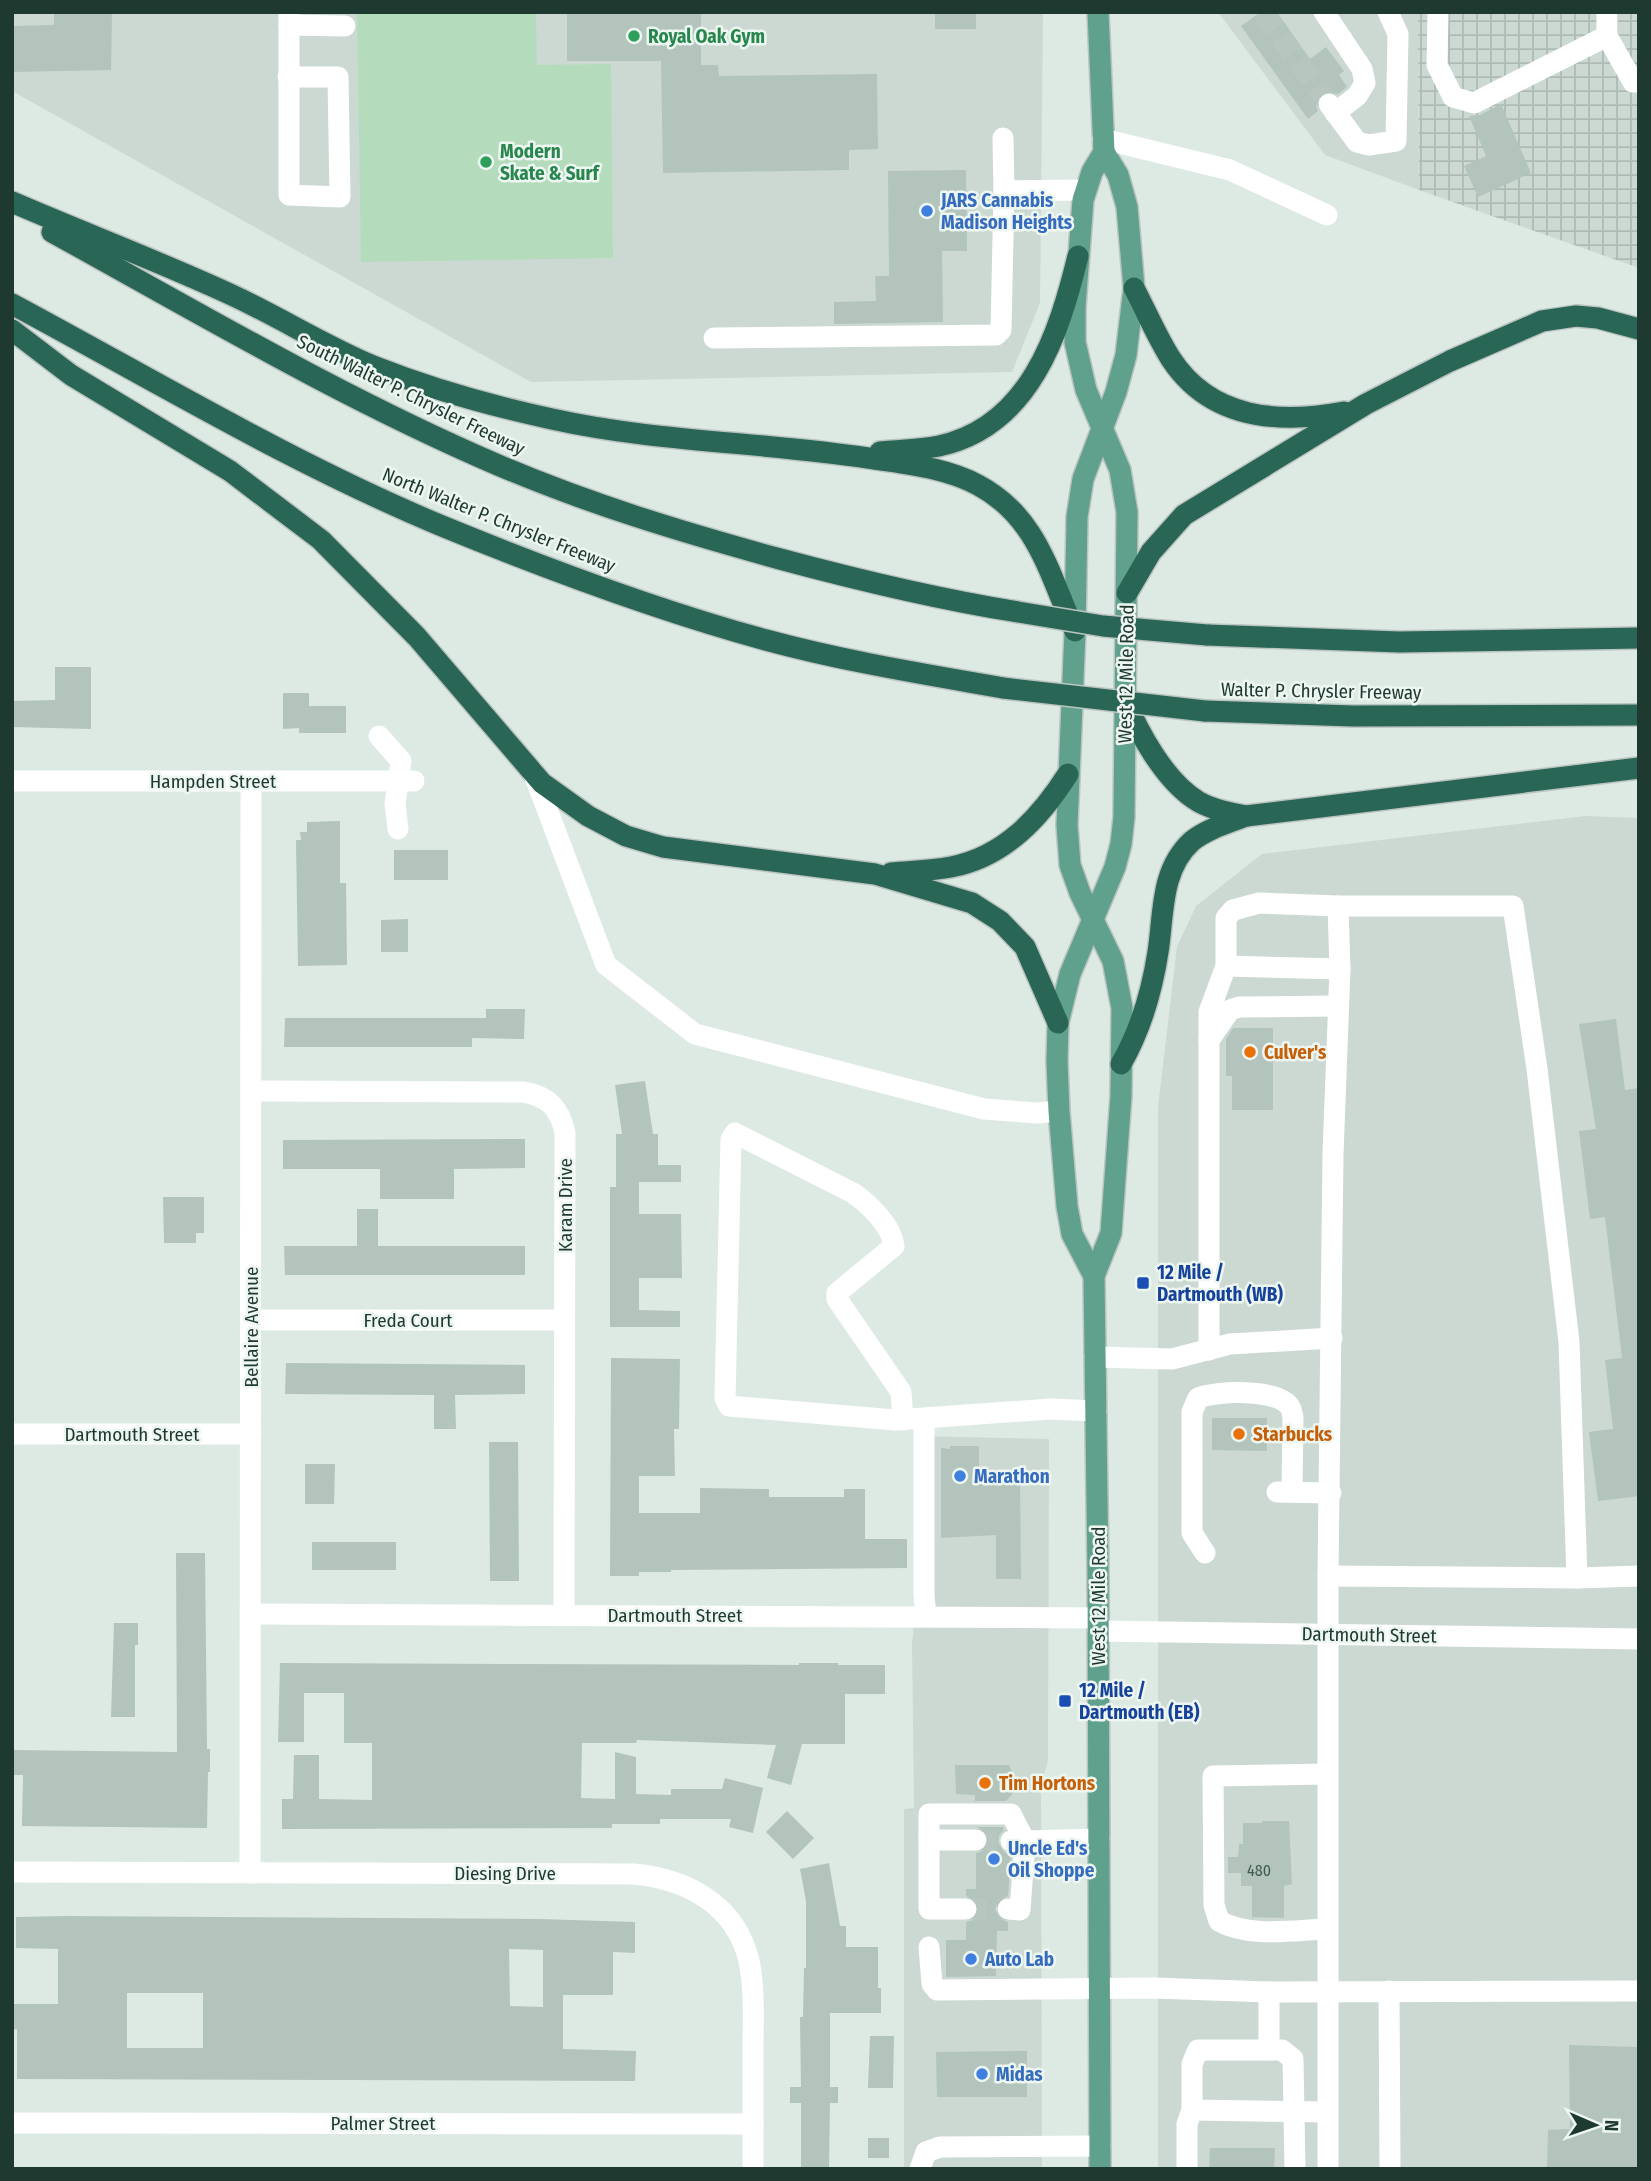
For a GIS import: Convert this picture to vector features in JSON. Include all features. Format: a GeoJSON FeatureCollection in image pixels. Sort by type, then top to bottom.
{"type":"FeatureCollection","features":[{"type":"Feature","properties":{"kind":"highway"},"geometry":{"type":"LineString","coordinates":[[12,202],[233,296],[373,366],[471,398],[593,427],[848,455],[939,470],[976,484],[995,494],[1009,506],[1037,541],[1075,631]]}},
{"type":"Feature","properties":{"kind":"highway","name":"South Walter P. Chrysler Freeway"},"geometry":{"type":"LineString","coordinates":[[12,210],[362,401],[502,467],[583,498],[745,549],[962,603],[1103,626],[1207,635],[1399,642],[1639,638]]}},
{"type":"Feature","properties":{"kind":"highway"},"geometry":{"type":"LineString","coordinates":[[848,455],[940,446],[976,432],[1006,410],[1040,370],[1066,305],[1078,256]]}},
{"type":"Feature","properties":{"kind":"highway"},"geometry":{"type":"LineString","coordinates":[[1134,288],[1171,359],[1199,390],[1219,402],[1253,415],[1286,418],[1332,414],[1366,404]]}},
{"type":"Feature","properties":{"kind":"highway","name":"North Walter P. Chrysler Freeway"},"geometry":{"type":"LineString","coordinates":[[12,304],[303,461],[440,525],[506,551],[661,608],[768,641],[867,663],[1003,688]]}},
{"type":"Feature","properties":{"kind":"highway"},"geometry":{"type":"LineString","coordinates":[[1127,593],[1151,552],[1184,515],[1366,404],[1450,361],[1542,321],[1576,316],[1598,318],[1639,329]]}},
{"type":"Feature","properties":{"kind":"highway"},"geometry":{"type":"LineString","coordinates":[[12,330],[71,375],[230,471],[321,540],[417,637],[542,783],[588,816],[626,836],[663,847],[875,874],[972,903],[1000,921],[1025,947],[1058,1023]]}},
{"type":"Feature","properties":{"kind":"highway","name":"Walter P. Chrysler Freeway"},"geometry":{"type":"LineString","coordinates":[[1003,688],[1205,711],[1330,716],[1639,715]]}},
{"type":"Feature","properties":{"kind":"highway"},"geometry":{"type":"LineString","coordinates":[[1124,697],[1137,729],[1182,788],[1198,801],[1219,811],[1246,816]]}},
{"type":"Feature","properties":{"kind":"highway"},"geometry":{"type":"LineString","coordinates":[[1121,1064],[1131,1047],[1147,1004],[1158,950],[1164,894],[1171,872],[1181,854],[1193,841],[1208,831],[1246,816],[1639,768]]}},
{"type":"Feature","properties":{"kind":"highway"},"geometry":{"type":"LineString","coordinates":[[875,874],[951,867],[984,857],[1020,833],[1036,818],[1068,774]]}},
{"type":"Feature","properties":{"kind":"main road","name":"West 12 Mile Road"},"geometry":{"type":"LineString","coordinates":[[1094,1276],[1072,1234],[1067,1206],[1056,1062],[1058,1023],[1070,974],[1115,867],[1124,817],[1127,512],[1120,470],[1086,390],[1079,365],[1075,330],[1083,200],[1103,145],[1098,12]]}},
{"type":"Feature","properties":{"kind":"main road","name":"West 12 Mile Road"},"geometry":{"type":"LineString","coordinates":[[1100,2169],[1094,1276],[1111,1233],[1118,1157],[1122,1008],[1113,961],[1080,893],[1070,865],[1067,825],[1077,517],[1083,480],[1116,391],[1126,355],[1134,288],[1127,206],[1118,175],[1103,145]]}},
{"type":"Feature","properties":{"kind":"street"},"geometry":{"type":"LineString","coordinates":[[1324,12],[1362,69],[1365,83],[1357,96],[1332,108],[1357,142],[1369,145],[1396,141],[1398,34],[1388,12]]}},
{"type":"Feature","properties":{"kind":"street"},"geometry":{"type":"LineString","coordinates":[[1438,12],[1437,65],[1453,97],[1474,103],[1607,36]]}},
{"type":"Feature","properties":{"kind":"street"},"geometry":{"type":"LineString","coordinates":[[1607,12],[1607,36],[1637,86]]}},
{"type":"Feature","properties":{"kind":"street"},"geometry":{"type":"LineString","coordinates":[[288,77],[338,77],[340,197],[289,195],[288,77],[289,19],[345,26]]}},
{"type":"Feature","properties":{"kind":"street"},"geometry":{"type":"LineString","coordinates":[[714,338],[996,335],[1001,330],[1003,138]]}},
{"type":"Feature","properties":{"kind":"street"},"geometry":{"type":"LineString","coordinates":[[1103,145],[1230,170],[1327,215]]}},
{"type":"Feature","properties":{"kind":"street"},"geometry":{"type":"LineString","coordinates":[[1004,191],[1086,190]]}},
{"type":"Feature","properties":{"kind":"street"},"geometry":{"type":"LineString","coordinates":[[379,736],[401,761],[406,781],[395,804],[398,829]]}},
{"type":"Feature","properties":{"kind":"street"},"geometry":{"type":"LineString","coordinates":[[533,772],[606,965],[695,1034],[984,1109],[1037,1113],[1059,1111]]}},
{"type":"Feature","properties":{"kind":"street","name":"Hampden Street"},"geometry":{"type":"LineString","coordinates":[[12,781],[406,781]]}},
{"type":"Feature","properties":{"kind":"street","name":"Bellaire Avenue"},"geometry":{"type":"LineString","coordinates":[[250,1872],[251,782]]}},
{"type":"Feature","properties":{"kind":"street"},"geometry":{"type":"LineString","coordinates":[[1209,1350],[1209,1012],[1226,966],[1226,918],[1233,910],[1259,904],[1513,906],[1537,1069],[1569,1342],[1577,1578]]}},
{"type":"Feature","properties":{"kind":"street"},"geometry":{"type":"LineString","coordinates":[[1328,2169],[1328,1576],[1333,1154],[1340,969],[1338,906]]}},
{"type":"Feature","properties":{"kind":"street"},"geometry":{"type":"LineString","coordinates":[[1226,966],[1340,969]]}},
{"type":"Feature","properties":{"kind":"street"},"geometry":{"type":"LineString","coordinates":[[1208,1041],[1230,1010],[1239,1007],[1337,1006]]}},
{"type":"Feature","properties":{"kind":"street","name":"Karam Drive"},"geometry":{"type":"LineString","coordinates":[[251,1091],[523,1092],[545,1098],[554,1105],[562,1118],[565,1133],[564,1615]]}},
{"type":"Feature","properties":{"kind":"street"},"geometry":{"type":"LineString","coordinates":[[902,1420],[901,1392],[837,1299],[837,1293],[894,1247],[887,1229],[867,1203],[853,1193],[735,1133],[730,1139],[725,1398],[729,1406],[902,1420],[1051,1409],[1096,1411]]}},
{"type":"Feature","properties":{"kind":"street","name":"Freda Court"},"geometry":{"type":"LineString","coordinates":[[251,1320],[564,1320]]}},
{"type":"Feature","properties":{"kind":"street"},"geometry":{"type":"LineString","coordinates":[[1095,1357],[1172,1359],[1230,1344],[1332,1338]]}},
{"type":"Feature","properties":{"kind":"street"},"geometry":{"type":"LineString","coordinates":[[1205,1553],[1192,1533],[1192,1412],[1198,1398],[1210,1394],[1268,1395],[1279,1398],[1290,1406],[1293,1417],[1285,1492],[1331,1493]]}},
{"type":"Feature","properties":{"kind":"street"},"geometry":{"type":"LineString","coordinates":[[924,1419],[926,1616]]}},
{"type":"Feature","properties":{"kind":"street","name":"Dartmouth Street"},"geometry":{"type":"LineString","coordinates":[[12,1434],[251,1434]]}},
{"type":"Feature","properties":{"kind":"street"},"geometry":{"type":"LineString","coordinates":[[1328,1576],[1639,1576]]}},
{"type":"Feature","properties":{"kind":"street","name":"Dartmouth Street"},"geometry":{"type":"LineString","coordinates":[[251,1614],[926,1616],[1329,1634],[1639,1639]]}},
{"type":"Feature","properties":{"kind":"street"},"geometry":{"type":"LineString","coordinates":[[1327,1929],[1251,1930],[1230,1927],[1219,1921],[1214,1905],[1213,1776],[1328,1774]]}},
{"type":"Feature","properties":{"kind":"street"},"geometry":{"type":"LineString","coordinates":[[965,1909],[929,1909],[929,1814],[1011,1814],[1018,1841],[1020,1910],[1008,1909]]}},
{"type":"Feature","properties":{"kind":"street"},"geometry":{"type":"LineString","coordinates":[[1018,1841],[1099,1839]]}},
{"type":"Feature","properties":{"kind":"street"},"geometry":{"type":"LineString","coordinates":[[929,1840],[976,1840]]}},
{"type":"Feature","properties":{"kind":"street","name":"Diesing Drive"},"geometry":{"type":"LineString","coordinates":[[12,1872],[634,1874],[670,1879],[706,1896],[723,1912],[735,1929],[748,1960],[753,2008],[753,2169]]}},
{"type":"Feature","properties":{"kind":"street"},"geometry":{"type":"LineString","coordinates":[[929,1947],[932,1984],[937,1990],[1154,1988],[1269,1992],[1639,1991]]}},
{"type":"Feature","properties":{"kind":"street"},"geometry":{"type":"LineString","coordinates":[[1390,1991],[1390,2169]]}},
{"type":"Feature","properties":{"kind":"street"},"geometry":{"type":"LineString","coordinates":[[1269,1992],[1269,2050]]}},
{"type":"Feature","properties":{"kind":"street"},"geometry":{"type":"LineString","coordinates":[[1187,2169],[1187,2124],[1192,2110],[1192,2064],[1198,2050],[1282,2050],[1293,2059],[1295,2169]]}},
{"type":"Feature","properties":{"kind":"street"},"geometry":{"type":"LineString","coordinates":[[1192,2110],[1328,2112]]}},
{"type":"Feature","properties":{"kind":"street","name":"Palmer Street"},"geometry":{"type":"LineString","coordinates":[[12,2123],[753,2124]]}},
{"type":"Feature","properties":{"kind":"street"},"geometry":{"type":"LineString","coordinates":[[920,2169],[926,2152],[940,2147],[1100,2146]]}},
{"type":"Feature","properties":{"kind":"shaded area"},"geometry":{"type":"Polygon","coordinates":[[[12,12],[1043,12],[1040,303],[1012,372],[531,382],[12,91],[12,12]]]}},
{"type":"Feature","properties":{"kind":"shaded area"},"geometry":{"type":"Polygon","coordinates":[[[1218,12],[1418,12],[1419,190],[1325,155],[1218,12]]]}},
{"type":"Feature","properties":{"kind":"shaded area"},"geometry":{"type":"Polygon","coordinates":[[[1418,12],[1639,12],[1639,268],[1419,190],[1418,12]]]}},
{"type":"Feature","properties":{"kind":"shaded area"},"geometry":{"type":"Polygon","coordinates":[[[1585,816],[1639,818],[1639,2169],[1158,2169],[1158,1107],[1177,947],[1196,906],[1262,854],[1585,816]]]}},
{"type":"Feature","properties":{"kind":"shaded area"},"geometry":{"type":"Polygon","coordinates":[[[915,1436],[1049,1439],[1048,1760],[1041,1786],[1042,2169],[904,2169],[904,1809],[914,1808],[912,1644],[917,1593],[915,1436]]]}},
{"type":"Feature","properties":{"kind":"green space","name":"Modern Skate & Surf"},"geometry":{"type":"Polygon","coordinates":[[[357,12],[536,12],[537,65],[611,64],[613,258],[361,262],[357,12]]]}},
{"type":"Feature","properties":{"kind":"building"},"geometry":{"type":"Polygon","coordinates":[[[54,12],[112,12],[111,70],[12,72],[12,26],[54,25],[54,12]]]}},
{"type":"Feature","properties":{"kind":"building"},"geometry":{"type":"Polygon","coordinates":[[[567,12],[701,12],[701,65],[718,65],[719,76],[877,74],[878,149],[849,150],[849,170],[663,173],[661,61],[567,61],[567,12]]]}},
{"type":"Feature","properties":{"kind":"building"},"geometry":{"type":"Polygon","coordinates":[[[935,12],[976,12],[976,29],[935,29],[935,12]]]}},
{"type":"Feature","properties":{"kind":"building"},"geometry":{"type":"Polygon","coordinates":[[[1261,12],[1277,12],[1310,59],[1326,47],[1344,71],[1339,75],[1347,87],[1338,94],[1328,91],[1321,94],[1316,105],[1318,111],[1308,119],[1241,26],[1261,12]]]}},
{"type":"Feature","properties":{"kind":"building"},"geometry":{"type":"Polygon","coordinates":[[[1501,104],[1531,173],[1478,197],[1464,166],[1486,156],[1469,116],[1480,115],[1501,104]]]}},
{"type":"Feature","properties":{"kind":"building"},"geometry":{"type":"Polygon","coordinates":[[[966,170],[967,251],[942,251],[943,322],[834,324],[834,302],[876,301],[875,276],[889,276],[888,171],[966,170]]]}},
{"type":"Feature","properties":{"kind":"building"},"geometry":{"type":"Polygon","coordinates":[[[55,667],[91,667],[91,729],[12,727],[12,701],[55,700],[55,667]]]}},
{"type":"Feature","properties":{"kind":"building"},"geometry":{"type":"Polygon","coordinates":[[[283,693],[309,693],[309,706],[346,706],[346,733],[299,733],[299,728],[283,729],[283,693]]]}},
{"type":"Feature","properties":{"kind":"building"},"geometry":{"type":"Polygon","coordinates":[[[340,821],[340,883],[346,883],[347,965],[298,966],[296,840],[301,840],[300,832],[307,832],[307,822],[340,821]]]}},
{"type":"Feature","properties":{"kind":"building"},"geometry":{"type":"Polygon","coordinates":[[[394,850],[448,850],[448,880],[394,880],[394,850]]]}},
{"type":"Feature","properties":{"kind":"building"},"geometry":{"type":"Polygon","coordinates":[[[408,919],[408,952],[381,952],[381,920],[408,919]]]}},
{"type":"Feature","properties":{"kind":"building"},"geometry":{"type":"Polygon","coordinates":[[[486,1009],[525,1009],[524,1039],[472,1038],[472,1047],[284,1047],[285,1018],[486,1018],[486,1009]]]}},
{"type":"Feature","properties":{"kind":"building"},"geometry":{"type":"Polygon","coordinates":[[[1616,1019],[1625,1090],[1639,1088],[1639,1496],[1598,1501],[1589,1432],[1613,1429],[1605,1360],[1622,1358],[1605,1217],[1590,1219],[1579,1131],[1596,1129],[1579,1024],[1616,1019]]]}},
{"type":"Feature","properties":{"kind":"building","name":"Culver's"},"geometry":{"type":"Polygon","coordinates":[[[1233,1028],[1273,1028],[1273,1110],[1232,1110],[1232,1076],[1226,1076],[1226,1039],[1233,1028]]]}},
{"type":"Feature","properties":{"kind":"building"},"geometry":{"type":"Polygon","coordinates":[[[645,1081],[653,1134],[658,1134],[658,1165],[681,1165],[681,1182],[639,1182],[639,1214],[681,1214],[682,1278],[639,1278],[639,1310],[680,1311],[680,1327],[610,1327],[610,1187],[616,1187],[616,1134],[622,1134],[615,1085],[645,1081]]]}},
{"type":"Feature","properties":{"kind":"building"},"geometry":{"type":"Polygon","coordinates":[[[525,1139],[525,1168],[454,1169],[454,1199],[380,1199],[380,1169],[283,1169],[283,1140],[525,1139]]]}},
{"type":"Feature","properties":{"kind":"building"},"geometry":{"type":"Polygon","coordinates":[[[163,1197],[204,1197],[204,1233],[196,1233],[196,1243],[164,1243],[163,1197]]]}},
{"type":"Feature","properties":{"kind":"building"},"geometry":{"type":"Polygon","coordinates":[[[357,1209],[378,1209],[378,1246],[525,1246],[525,1275],[285,1275],[284,1246],[357,1246],[357,1209]]]}},
{"type":"Feature","properties":{"kind":"building"},"geometry":{"type":"Polygon","coordinates":[[[611,1358],[680,1359],[679,1429],[674,1429],[675,1476],[639,1476],[639,1513],[700,1513],[700,1488],[769,1489],[769,1497],[844,1497],[844,1489],[865,1489],[865,1539],[907,1539],[907,1568],[671,1570],[639,1572],[639,1576],[610,1576],[611,1358]]]}},
{"type":"Feature","properties":{"kind":"building"},"geometry":{"type":"Polygon","coordinates":[[[286,1363],[525,1365],[525,1394],[455,1395],[456,1429],[434,1429],[434,1395],[285,1394],[286,1363]]]}},
{"type":"Feature","properties":{"kind":"building","name":"Starbucks"},"geometry":{"type":"Polygon","coordinates":[[[1212,1418],[1267,1418],[1267,1451],[1212,1450],[1212,1418]]]}},
{"type":"Feature","properties":{"kind":"building"},"geometry":{"type":"Polygon","coordinates":[[[489,1442],[518,1442],[519,1581],[490,1581],[489,1442]]]}},
{"type":"Feature","properties":{"kind":"building"},"geometry":{"type":"Polygon","coordinates":[[[950,1446],[979,1446],[979,1481],[1020,1481],[1021,1579],[996,1579],[996,1535],[941,1538],[941,1448],[950,1449],[950,1446]]]}},
{"type":"Feature","properties":{"kind":"building"},"geometry":{"type":"Polygon","coordinates":[[[305,1464],[335,1464],[334,1504],[305,1504],[305,1464]]]}},
{"type":"Feature","properties":{"kind":"building"},"geometry":{"type":"Polygon","coordinates":[[[312,1542],[396,1542],[396,1570],[312,1570],[312,1542]]]}},
{"type":"Feature","properties":{"kind":"building"},"geometry":{"type":"Polygon","coordinates":[[[176,1553],[205,1553],[207,1749],[210,1749],[207,1828],[22,1826],[23,1775],[12,1775],[12,1750],[177,1752],[176,1553]]]}},
{"type":"Feature","properties":{"kind":"building"},"geometry":{"type":"Polygon","coordinates":[[[114,1623],[138,1623],[138,1645],[135,1645],[135,1717],[111,1717],[114,1623]]]}},
{"type":"Feature","properties":{"kind":"building"},"geometry":{"type":"Polygon","coordinates":[[[280,1663],[885,1665],[885,1694],[845,1694],[845,1744],[802,1744],[791,1785],[767,1778],[776,1745],[637,1740],[636,1743],[582,1743],[581,1798],[615,1799],[615,1752],[636,1757],[636,1794],[671,1795],[671,1789],[722,1789],[725,1778],[763,1788],[753,1833],[729,1827],[731,1819],[660,1819],[660,1824],[612,1824],[612,1828],[282,1829],[282,1799],[293,1799],[294,1755],[319,1755],[319,1799],[372,1800],[372,1743],[344,1743],[344,1693],[304,1693],[304,1742],[278,1742],[280,1663]]]}},
{"type":"Feature","properties":{"kind":"building","name":"Tim Hortons"},"geometry":{"type":"Polygon","coordinates":[[[955,1765],[1009,1765],[1015,1779],[1013,1793],[1006,1801],[975,1801],[975,1795],[956,1794],[955,1765]]]}},
{"type":"Feature","properties":{"kind":"building"},"geometry":{"type":"Polygon","coordinates":[[[787,1811],[814,1838],[793,1859],[766,1832],[787,1811]]]}},
{"type":"Feature","properties":{"kind":"building"},"geometry":{"type":"Polygon","coordinates":[[[1289,1821],[1292,1884],[1284,1886],[1284,1918],[1252,1917],[1252,1886],[1241,1886],[1241,1873],[1228,1873],[1228,1857],[1238,1857],[1239,1844],[1243,1844],[1243,1823],[1289,1821]]]}},
{"type":"Feature","properties":{"kind":"building"},"geometry":{"type":"Polygon","coordinates":[[[977,1827],[1003,1827],[1004,1830],[999,1835],[998,1842],[1004,1852],[1011,1854],[1008,1896],[998,1901],[995,1909],[1000,1919],[1008,1922],[1008,1931],[997,1931],[996,1976],[946,1977],[946,1940],[966,1940],[966,1922],[973,1920],[979,1910],[977,1902],[966,1896],[966,1889],[976,1889],[976,1853],[983,1851],[989,1841],[987,1833],[977,1827]]]}},
{"type":"Feature","properties":{"kind":"building"},"geometry":{"type":"Polygon","coordinates":[[[829,1863],[840,1926],[846,1926],[846,1947],[878,1947],[881,2013],[830,2013],[830,2087],[838,2087],[838,2103],[830,2103],[829,2169],[801,2169],[801,2103],[790,2103],[790,2087],[801,2087],[800,2017],[803,2017],[806,1968],[806,1901],[800,1869],[829,1863]]]}},
{"type":"Feature","properties":{"kind":"building"},"geometry":{"type":"Polygon","coordinates":[[[16,1917],[539,1919],[635,1922],[635,1953],[613,1952],[613,1995],[563,1995],[563,2049],[636,2051],[635,2081],[17,2079],[17,2029],[12,2030],[12,2004],[58,2004],[58,1949],[16,1948],[16,1917]],[[509,1949],[510,2006],[543,2007],[543,1950],[509,1949]],[[127,1993],[127,2048],[203,2048],[203,1993],[127,1993]]]}},
{"type":"Feature","properties":{"kind":"building"},"geometry":{"type":"Polygon","coordinates":[[[870,2036],[894,2036],[893,2088],[868,2088],[870,2036]]]}},
{"type":"Feature","properties":{"kind":"building"},"geometry":{"type":"Polygon","coordinates":[[[1569,2045],[1639,2047],[1639,2169],[1547,2169],[1548,2130],[1570,2129],[1569,2045]]]}},
{"type":"Feature","properties":{"kind":"building","name":"Midas"},"geometry":{"type":"Polygon","coordinates":[[[1027,2051],[1027,2097],[937,2097],[936,2052],[1027,2051]]]}},
{"type":"Feature","properties":{"kind":"building"},"geometry":{"type":"Polygon","coordinates":[[[868,2138],[889,2138],[889,2158],[868,2158],[868,2138]]]}},
{"type":"Feature","properties":{"kind":"building"},"geometry":{"type":"Polygon","coordinates":[[[1210,2148],[1275,2148],[1274,2169],[1209,2169],[1210,2148]]]}},
{"type":"Feature","properties":{"kind":"tunnel"},"geometry":{"type":"LineString","coordinates":[[1262,12],[1329,104]]}},
{"type":"Feature","properties":{"kind":"tunnel"},"geometry":{"type":"LineString","coordinates":[[976,1840],[1011,1841]]}},
{"type":"Feature","properties":{"kind":"tunnel"},"geometry":{"type":"LineString","coordinates":[[966,1909],[1008,1909]]}},
{"type":"Feature","properties":{"kind":"place","name":"Royal Oak Gym"},"geometry":{"type":"Point","coordinates":[634,36]}},
{"type":"Feature","properties":{"kind":"place","name":"Modern Skate & Surf"},"geometry":{"type":"Point","coordinates":[486,162]}},
{"type":"Feature","properties":{"kind":"place","name":"JARS Cannabis Madison Heights"},"geometry":{"type":"Point","coordinates":[927,211]}},
{"type":"Feature","properties":{"kind":"place","name":"Culver's"},"geometry":{"type":"Point","coordinates":[1250,1052]}},
{"type":"Feature","properties":{"kind":"place","name":"12 Mile / Dartmouth (WB)"},"geometry":{"type":"Point","coordinates":[1143,1283]}},
{"type":"Feature","properties":{"kind":"place","name":"Starbucks"},"geometry":{"type":"Point","coordinates":[1239,1434]}},
{"type":"Feature","properties":{"kind":"place","name":"Marathon"},"geometry":{"type":"Point","coordinates":[960,1476]}},
{"type":"Feature","properties":{"kind":"place","name":"12 Mile / Dartmouth (EB)"},"geometry":{"type":"Point","coordinates":[1065,1701]}},
{"type":"Feature","properties":{"kind":"place","name":"Tim Hortons"},"geometry":{"type":"Point","coordinates":[985,1783]}},
{"type":"Feature","properties":{"kind":"place","name":"Uncle Ed's Oil Shoppe"},"geometry":{"type":"Point","coordinates":[994,1859]}},
{"type":"Feature","properties":{"kind":"place","name":"Auto Lab"},"geometry":{"type":"Point","coordinates":[971,1959]}},
{"type":"Feature","properties":{"kind":"place","name":"Midas"},"geometry":{"type":"Point","coordinates":[982,2074]}}]}
